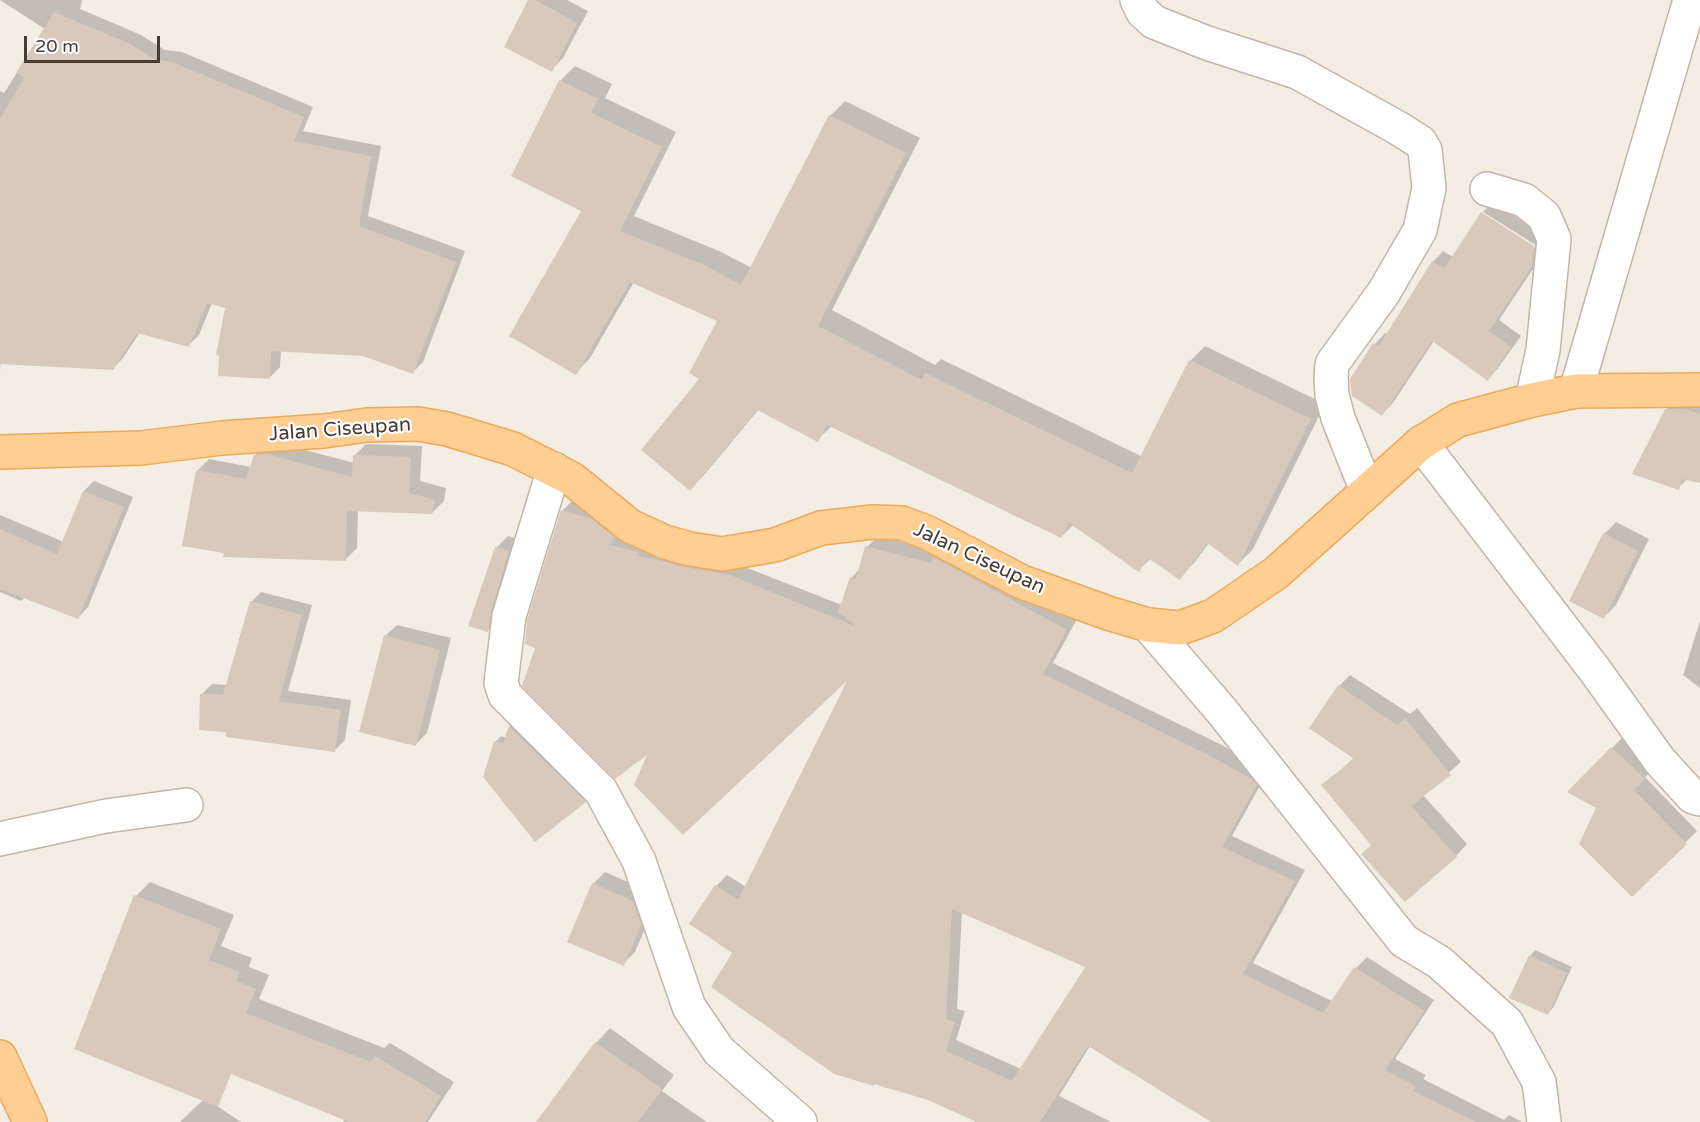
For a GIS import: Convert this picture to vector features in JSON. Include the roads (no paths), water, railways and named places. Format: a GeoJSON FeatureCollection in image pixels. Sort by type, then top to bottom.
{"type":"FeatureCollection","features":[{"type":"Feature","properties":{"kind":"main road","name":"Jalan Ciseupan"},"geometry":{"type":"LineString","coordinates":[[0,452],[141,448],[367,425],[418,424],[447,429],[513,449],[572,478],[630,525],[664,542],[690,549],[722,554],[775,545],[821,528],[873,522],[902,523],[926,532],[1022,582],[1148,625],[1179,628],[1213,616],[1276,573],[1421,443],[1458,420],[1576,391],[1700,390]]}},
{"type":"Feature","properties":{"kind":"main road"},"geometry":{"type":"LineString","coordinates":[[0,1057],[30,1122]]}},
{"type":"Feature","properties":{"kind":"street"},"geometry":{"type":"LineString","coordinates":[[1137,0],[1143,12],[1154,22],[1207,43],[1297,72],[1398,128],[1420,142],[1425,150],[1429,188],[1420,230],[1384,292],[1332,364],[1332,395],[1338,418],[1366,491]]}},
{"type":"Feature","properties":{"kind":"street"},"geometry":{"type":"LineString","coordinates":[[1576,391],[1690,0]]}},
{"type":"Feature","properties":{"kind":"street"},"geometry":{"type":"LineString","coordinates":[[1487,189],[1524,200],[1544,216],[1554,239],[1543,350],[1532,400]]}},
{"type":"Feature","properties":{"kind":"street"},"geometry":{"type":"LineString","coordinates":[[1421,443],[1594,669],[1660,761],[1693,797],[1700,799]]}},
{"type":"Feature","properties":{"kind":"street"},"geometry":{"type":"LineString","coordinates":[[554,470],[508,616],[501,683],[506,695],[601,792],[639,861],[663,936],[689,1007],[695,1016],[719,1051],[800,1122]]}},
{"type":"Feature","properties":{"kind":"street"},"geometry":{"type":"LineString","coordinates":[[1148,625],[1221,710],[1404,941],[1438,962],[1507,1023],[1539,1083],[1544,1122]]}},
{"type":"Feature","properties":{"kind":"street"},"geometry":{"type":"LineString","coordinates":[[0,839],[106,816],[186,805]]}}]}
